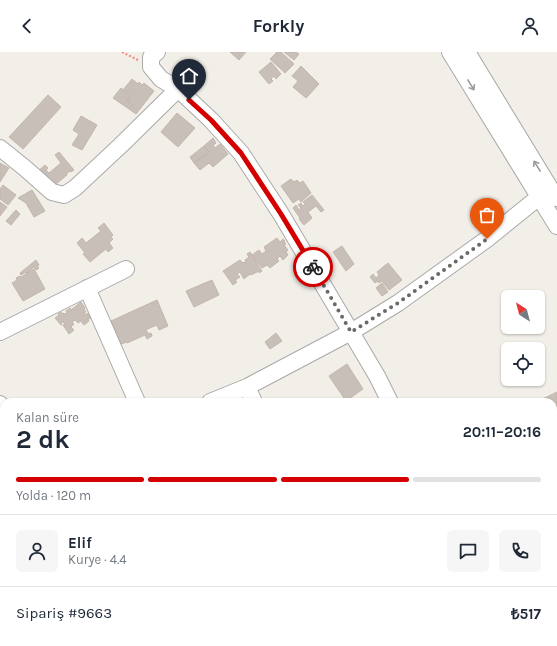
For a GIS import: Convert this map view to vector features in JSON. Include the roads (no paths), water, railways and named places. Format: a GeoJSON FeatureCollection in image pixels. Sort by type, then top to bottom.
{"type":"FeatureCollection","features":[{"type":"Feature","properties":{"kind":"street"},"geometry":{"type":"LineString","coordinates":[[157,52],[151,57],[151,67],[161,79],[178,89],[211,120],[241,153],[281,214],[377,376],[388,398]]}},
{"type":"Feature","properties":{"kind":"street"},"geometry":{"type":"LineString","coordinates":[[450,52],[549,195]]}},
{"type":"Feature","properties":{"kind":"street"},"geometry":{"type":"LineString","coordinates":[[467,52],[549,195],[557,226]]}},
{"type":"Feature","properties":{"kind":"street"},"geometry":{"type":"LineString","coordinates":[[0,148],[52,192],[64,195],[86,178],[178,89]]}},
{"type":"Feature","properties":{"kind":"street"},"geometry":{"type":"LineString","coordinates":[[220,398],[246,387],[351,332],[398,303],[549,195]]}},
{"type":"Feature","properties":{"kind":"street"},"geometry":{"type":"LineString","coordinates":[[0,332],[126,269]]}},
{"type":"Feature","properties":{"kind":"street"},"geometry":{"type":"LineString","coordinates":[[87,288],[135,398]]}},
{"type":"Feature","properties":{"kind":"street"},"geometry":{"type":"LineString","coordinates":[[246,387],[252,398]]}}]}
